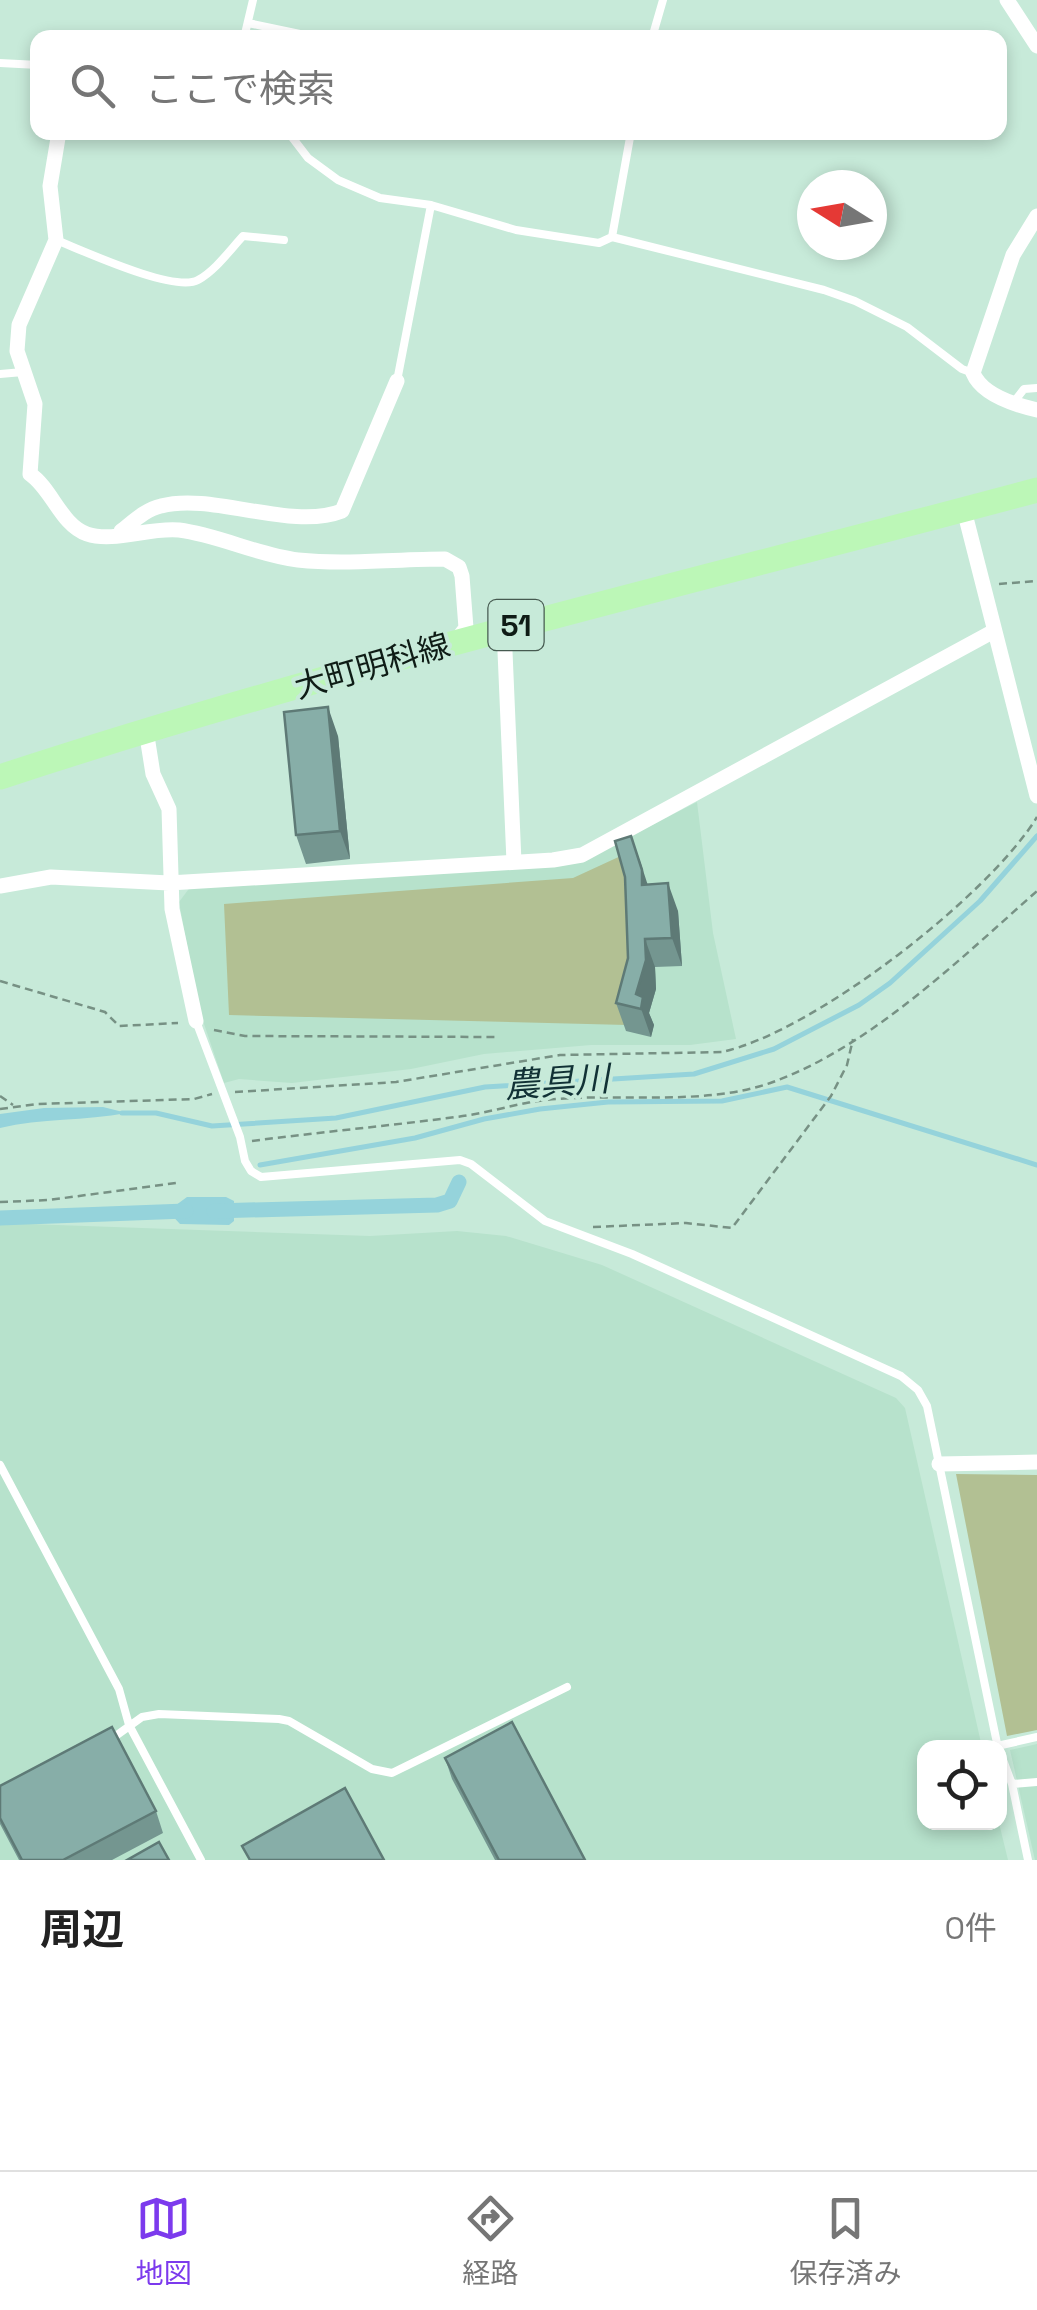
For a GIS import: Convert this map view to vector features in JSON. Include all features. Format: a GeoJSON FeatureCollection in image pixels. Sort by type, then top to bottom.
{"type":"FeatureCollection","features":[{"type":"Feature","properties":{"kind":"main road","name":"大町明科線"},"geometry":{"type":"LineString","coordinates":[[0,777],[146,730],[504,628],[1037,490]]}},
{"type":"Feature","properties":{"kind":"street"},"geometry":{"type":"LineString","coordinates":[[1006,0],[1037,46]]}},
{"type":"Feature","properties":{"kind":"street"},"geometry":{"type":"LineString","coordinates":[[58,140],[50,186],[56,240],[19,325],[17,351],[35,404],[30,474],[44,484],[74,527],[88,535],[180,530],[301,560],[444,559],[459,567],[462,576],[466,628],[455,642]]}},
{"type":"Feature","properties":{"kind":"street"},"geometry":{"type":"LineString","coordinates":[[1037,216],[1012,254],[973,373],[981,386],[1013,403],[1037,410]]}},
{"type":"Feature","properties":{"kind":"street"},"geometry":{"type":"LineString","coordinates":[[115,536],[152,509],[164,505],[198,504],[267,514],[331,515],[342,511],[397,381]]}},
{"type":"Feature","properties":{"kind":"street"},"geometry":{"type":"LineString","coordinates":[[964,510],[1037,796]]}},
{"type":"Feature","properties":{"kind":"street"},"geometry":{"type":"LineString","coordinates":[[504,628],[514,862]]}},
{"type":"Feature","properties":{"kind":"street"},"geometry":{"type":"LineString","coordinates":[[0,886],[51,877],[169,883],[566,858],[594,849],[994,631]]}},
{"type":"Feature","properties":{"kind":"street"},"geometry":{"type":"LineString","coordinates":[[146,730],[152,774],[169,810],[169,883],[196,1021]]}},
{"type":"Feature","properties":{"kind":"street"},"geometry":{"type":"LineString","coordinates":[[939,1464],[1037,1462]]}},
{"type":"Feature","properties":{"kind":"lane"},"geometry":{"type":"LineString","coordinates":[[246,30],[252,0]]}},
{"type":"Feature","properties":{"kind":"lane"},"geometry":{"type":"LineString","coordinates":[[654,30],[662,0]]}},
{"type":"Feature","properties":{"kind":"lane"},"geometry":{"type":"LineString","coordinates":[[248,23],[281,30]]}},
{"type":"Feature","properties":{"kind":"lane"},"geometry":{"type":"LineString","coordinates":[[0,63],[30,65]]}},
{"type":"Feature","properties":{"kind":"lane"},"geometry":{"type":"LineString","coordinates":[[294,140],[308,158],[338,180],[380,198],[431,206],[516,230],[600,243],[612,238],[855,300],[906,326],[962,369],[973,373]]}},
{"type":"Feature","properties":{"kind":"lane"},"geometry":{"type":"LineString","coordinates":[[612,238],[630,140]]}},
{"type":"Feature","properties":{"kind":"lane"},"geometry":{"type":"LineString","coordinates":[[397,381],[431,206]]}},
{"type":"Feature","properties":{"kind":"lane"},"geometry":{"type":"LineString","coordinates":[[56,240],[155,278],[185,285],[202,279],[244,236],[284,240]]}},
{"type":"Feature","properties":{"kind":"lane"},"geometry":{"type":"LineString","coordinates":[[0,374],[23,372]]}},
{"type":"Feature","properties":{"kind":"lane"},"geometry":{"type":"LineString","coordinates":[[1013,403],[1024,389],[1037,388]]}},
{"type":"Feature","properties":{"kind":"lane"},"geometry":{"type":"LineString","coordinates":[[196,1021],[245,1161],[261,1177],[460,1160],[486,1174],[524,1208],[901,1376],[918,1390],[928,1406],[996,1740]]}},
{"type":"Feature","properties":{"kind":"lane"},"geometry":{"type":"LineString","coordinates":[[0,1465],[118,1688],[129,1725],[202,1860]]}},
{"type":"Feature","properties":{"kind":"lane"},"geometry":{"type":"LineString","coordinates":[[96,1748],[129,1725],[159,1714],[289,1721],[356,1761],[382,1774],[392,1773],[568,1687]]}},
{"type":"Feature","properties":{"kind":"lane"},"geometry":{"type":"LineString","coordinates":[[1007,1746],[1037,1738]]}},
{"type":"Feature","properties":{"kind":"lane"},"geometry":{"type":"LineString","coordinates":[[1007,1771],[1028,1860]]}},
{"type":"Feature","properties":{"kind":"lane"},"geometry":{"type":"LineString","coordinates":[[1012,1784],[1037,1782]]}},
{"type":"Feature","properties":{"kind":"path"},"geometry":{"type":"LineString","coordinates":[[982,585],[1037,581]]}},
{"type":"Feature","properties":{"kind":"path"},"geometry":{"type":"LineString","coordinates":[[0,1109],[296,1091],[396,1082],[560,1056],[722,1052],[747,1046],[801,1019],[925,932],[999,868],[1037,817]]}},
{"type":"Feature","properties":{"kind":"path"},"geometry":{"type":"LineString","coordinates":[[240,1140],[460,1117],[538,1101],[721,1094],[773,1082],[853,1039],[939,977],[1037,892]]}},
{"type":"Feature","properties":{"kind":"path"},"geometry":{"type":"LineString","coordinates":[[0,981],[105,1012],[119,1026],[196,1021],[218,1032],[245,1036],[499,1037]]}},
{"type":"Feature","properties":{"kind":"path"},"geometry":{"type":"LineString","coordinates":[[572,1232],[639,1222],[732,1228],[826,1103],[847,1065],[853,1039]]}},
{"type":"Feature","properties":{"kind":"path"},"geometry":{"type":"LineString","coordinates":[[0,1096],[14,1106]]}},
{"type":"Feature","properties":{"kind":"path"},"geometry":{"type":"LineString","coordinates":[[0,1202],[49,1200],[176,1182]]}},
{"type":"Feature","properties":{"kind":"shaded area"},"geometry":{"type":"Polygon","coordinates":[[[697,802],[713,933],[736,1039],[690,1045],[591,1045],[484,1054],[411,1069],[292,1083],[239,1079],[224,1083],[199,1009],[179,902],[191,886],[548,865],[625,839],[697,802]]]}},
{"type":"Feature","properties":{"kind":"shaded area"},"geometry":{"type":"Polygon","coordinates":[[[625,854],[636,905],[627,1025],[229,1015],[224,904],[573,878],[625,854]]]}},
{"type":"Feature","properties":{"kind":"shaded area"},"geometry":{"type":"Polygon","coordinates":[[[0,1223],[370,1236],[457,1231],[506,1236],[602,1265],[896,1398],[905,1408],[980,1740],[917,1740],[917,1830],[1001,1830],[1008,1860],[0,1860],[0,1223]]]}},
{"type":"Feature","properties":{"kind":"shaded area"},"geometry":{"type":"Polygon","coordinates":[[[956,1474],[1037,1475],[1037,1730],[1007,1736],[956,1474]]]}},
{"type":"Feature","properties":{"kind":"shaded area"},"geometry":{"type":"Polygon","coordinates":[[[1037,1744],[1037,1860],[1035,1860],[1010,1750],[1037,1744]]]}},
{"type":"Feature","properties":{"kind":"water"},"geometry":{"type":"Polygon","coordinates":[[[103,1107],[127,1113],[0,1128],[0,1114],[44,1108],[103,1107]]]}},
{"type":"Feature","properties":{"kind":"water"},"geometry":{"type":"Polygon","coordinates":[[[187,1197],[226,1197],[234,1201],[234,1221],[229,1225],[180,1224],[168,1211],[187,1197]]]}},
{"type":"Feature","properties":{"kind":"building"},"geometry":{"type":"Polygon","coordinates":[[[328,707],[340,831],[296,835],[284,712],[328,707]]]}},
{"type":"Feature","properties":{"kind":"building"},"geometry":{"type":"Polygon","coordinates":[[[631,836],[642,870],[642,885],[668,883],[672,938],[645,939],[646,960],[636,994],[643,997],[641,1009],[616,1003],[628,958],[625,877],[615,841],[631,836]]]}},
{"type":"Feature","properties":{"kind":"building"},"geometry":{"type":"Polygon","coordinates":[[[512,1722],[585,1860],[499,1860],[445,1758],[512,1722]]]}},
{"type":"Feature","properties":{"kind":"building"},"geometry":{"type":"Polygon","coordinates":[[[112,1727],[156,1811],[63,1860],[22,1860],[0,1818],[0,1786],[112,1727]]]}},
{"type":"Feature","properties":{"kind":"building"},"geometry":{"type":"Polygon","coordinates":[[[345,1788],[384,1860],[250,1860],[242,1846],[345,1788]]]}},
{"type":"Feature","properties":{"kind":"building"},"geometry":{"type":"Polygon","coordinates":[[[159,1842],[169,1860],[127,1860],[159,1842]]]}},
{"type":"Feature","properties":{"kind":"waterway","name":"農具川"},"geometry":{"type":"LineString","coordinates":[[122,1113],[156,1113],[212,1126],[336,1118],[485,1087],[694,1074],[774,1049],[859,1005],[890,983],[980,901],[1037,836]]}},
{"type":"Feature","properties":{"kind":"waterway"},"geometry":{"type":"LineString","coordinates":[[260,1165],[415,1138],[540,1109],[608,1102],[722,1101],[787,1087],[1037,1165]]}},
{"type":"Feature","properties":{"kind":"waterway"},"geometry":{"type":"LineString","coordinates":[[214,1211],[437,1205],[450,1201],[459,1182]]}},
{"type":"Feature","properties":{"kind":"waterway"},"geometry":{"type":"LineString","coordinates":[[0,1218],[186,1211]]}}]}
